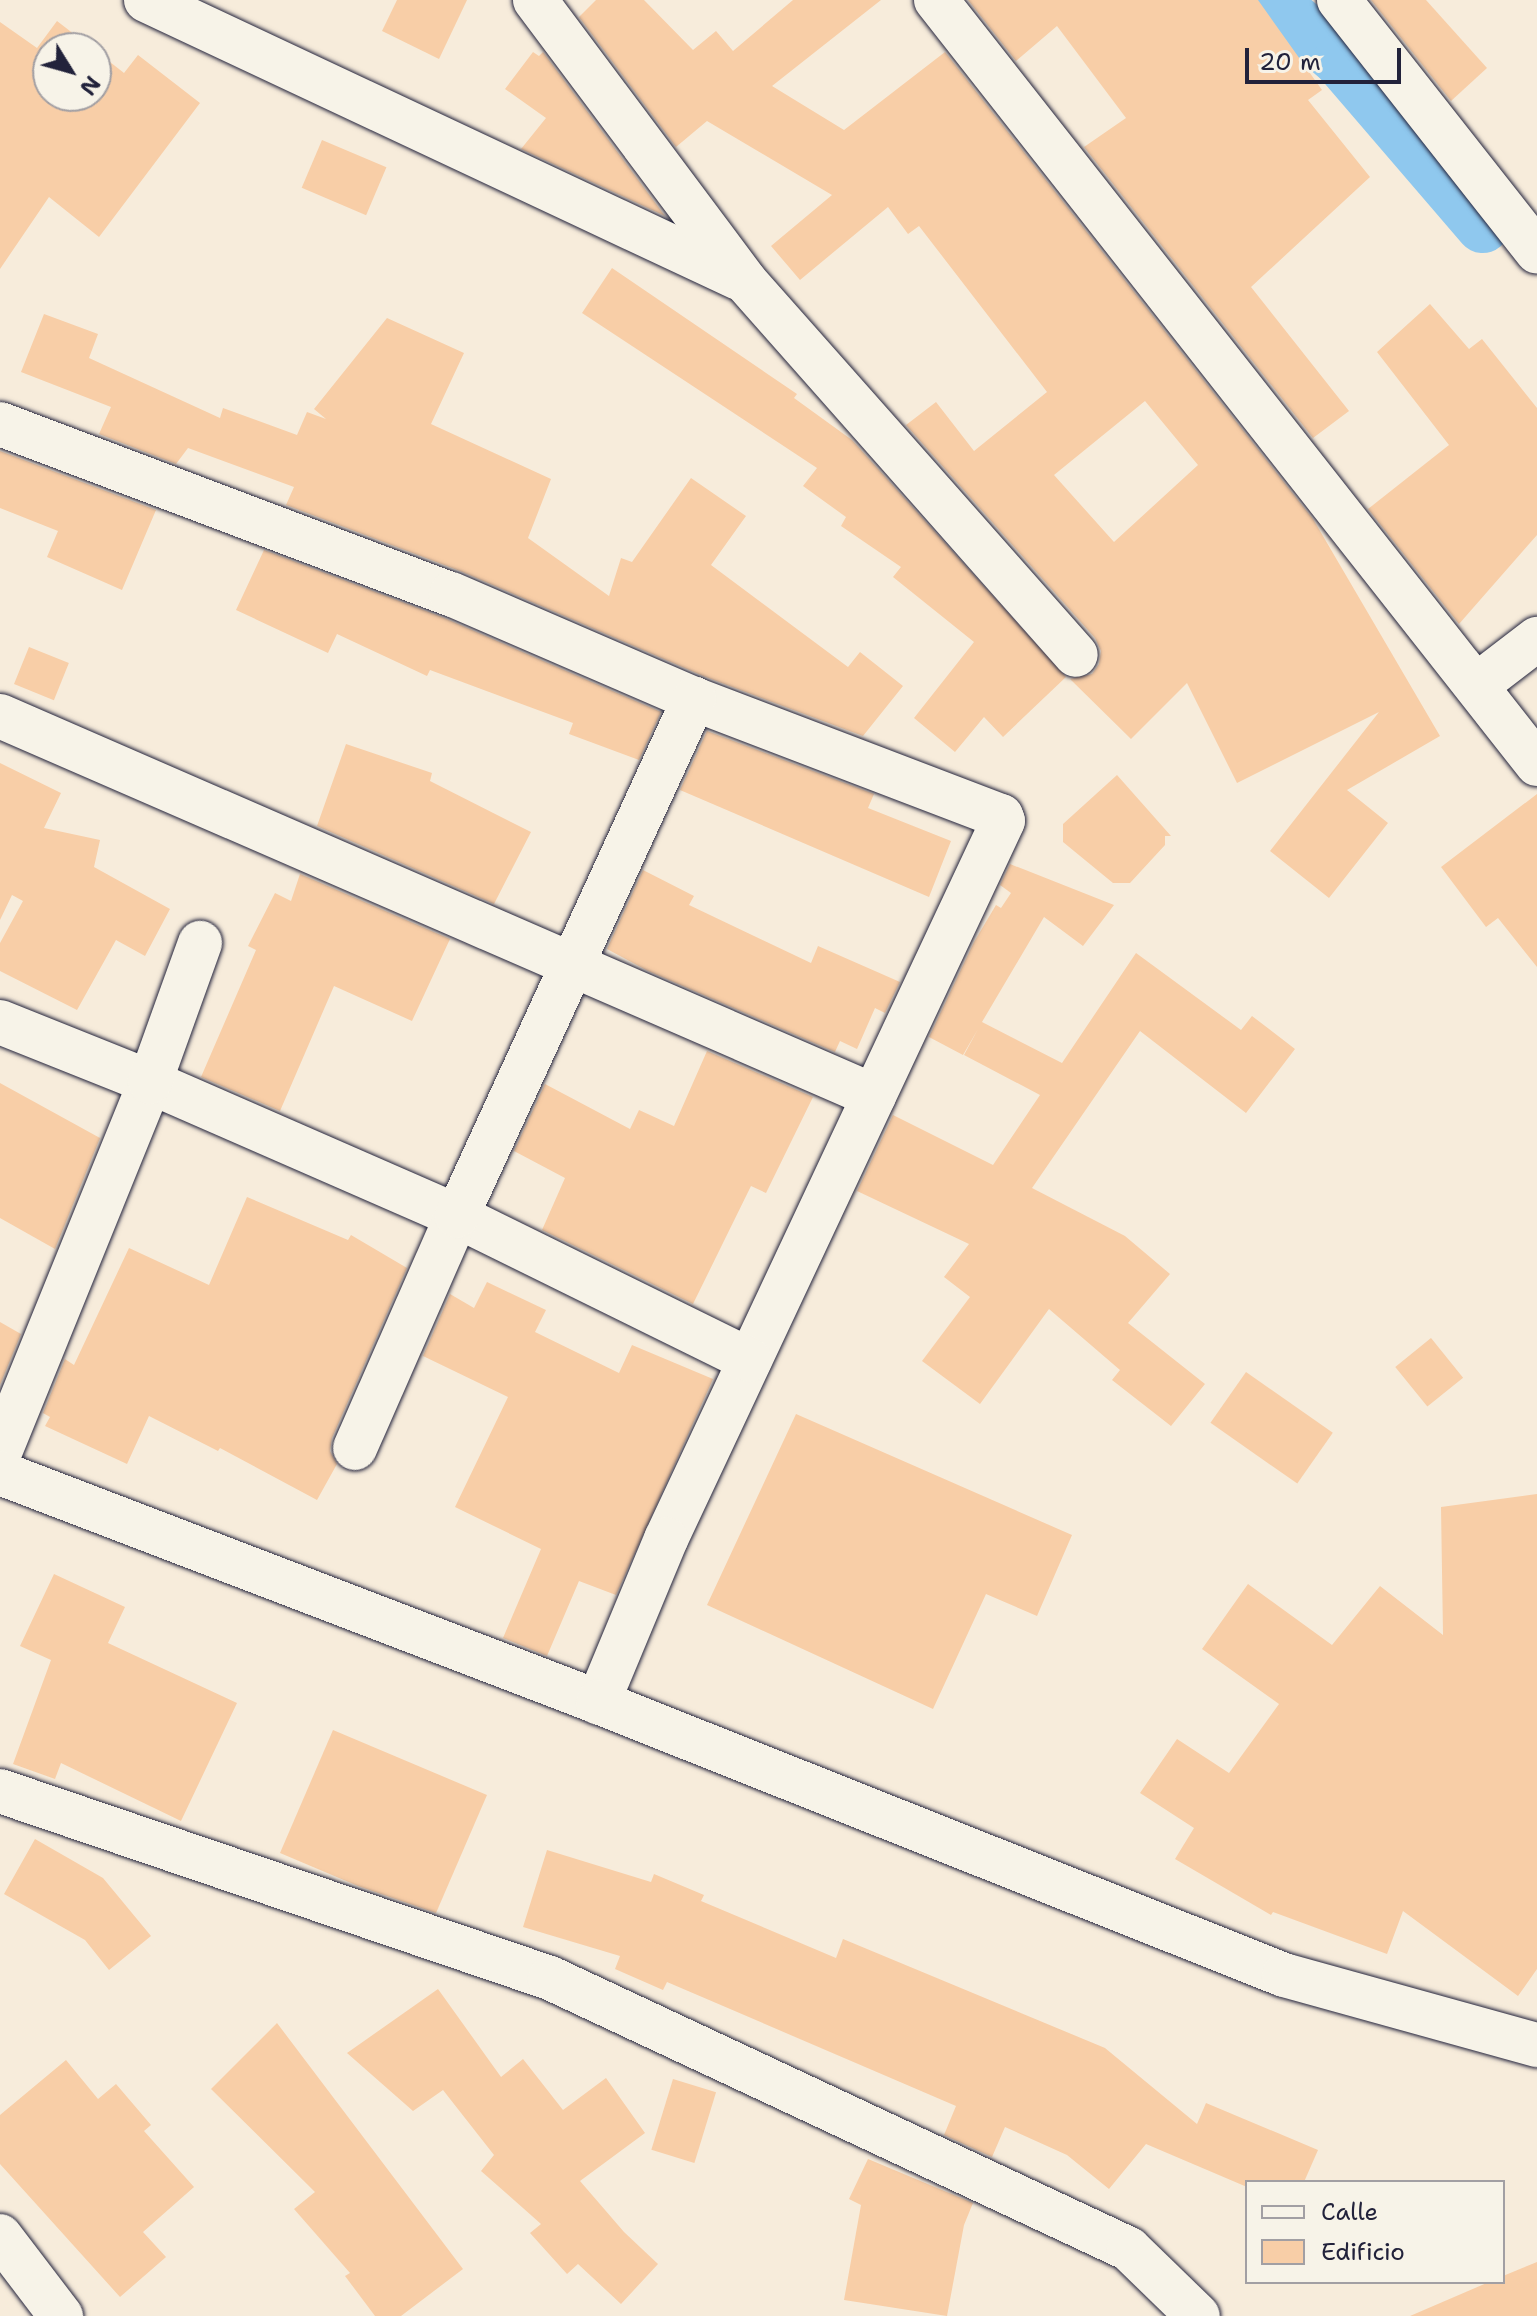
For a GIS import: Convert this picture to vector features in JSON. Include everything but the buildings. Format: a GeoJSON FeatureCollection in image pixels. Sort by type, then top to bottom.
{"type":"FeatureCollection","features":[{"type":"Feature","properties":{"kind":"street"},"geometry":{"type":"LineString","coordinates":[[146,0],[745,281]]}},
{"type":"Feature","properties":{"kind":"street"},"geometry":{"type":"LineString","coordinates":[[535,0],[745,281],[1076,655]]}},
{"type":"Feature","properties":{"kind":"street"},"geometry":{"type":"LineString","coordinates":[[936,0],[1537,764]]}},
{"type":"Feature","properties":{"kind":"street"},"geometry":{"type":"LineString","coordinates":[[1339,0],[1537,252]]}},
{"type":"Feature","properties":{"kind":"street"},"geometry":{"type":"LineString","coordinates":[[0,424],[451,594],[694,699],[1001,816],[1003,821],[666,1539],[598,1702]]}},
{"type":"Feature","properties":{"kind":"street"},"geometry":{"type":"LineString","coordinates":[[1477,685],[1537,639]]}},
{"type":"Feature","properties":{"kind":"street"},"geometry":{"type":"LineString","coordinates":[[355,1448],[457,1216],[694,699]]}},
{"type":"Feature","properties":{"kind":"street"},"geometry":{"type":"LineString","coordinates":[[0,716],[874,1096]]}},
{"type":"Feature","properties":{"kind":"street"},"geometry":{"type":"LineString","coordinates":[[0,1452],[150,1082],[200,943]]}},
{"type":"Feature","properties":{"kind":"street"},"geometry":{"type":"LineString","coordinates":[[0,1022],[150,1082],[457,1216],[750,1360]]}},
{"type":"Feature","properties":{"kind":"street"},"geometry":{"type":"LineString","coordinates":[[0,1473],[598,1702],[1284,1975],[1537,2045]]}},
{"type":"Feature","properties":{"kind":"street"},"geometry":{"type":"LineString","coordinates":[[0,1791],[550,1978],[1129,2249],[1198,2316]]}},
{"type":"Feature","properties":{"kind":"street"},"geometry":{"type":"LineString","coordinates":[[0,2236],[61,2316]]}},
{"type":"Feature","properties":{"kind":"waterway"},"geometry":{"type":"LineString","coordinates":[[1270,0],[1340,60],[1483,226]]}}]}
